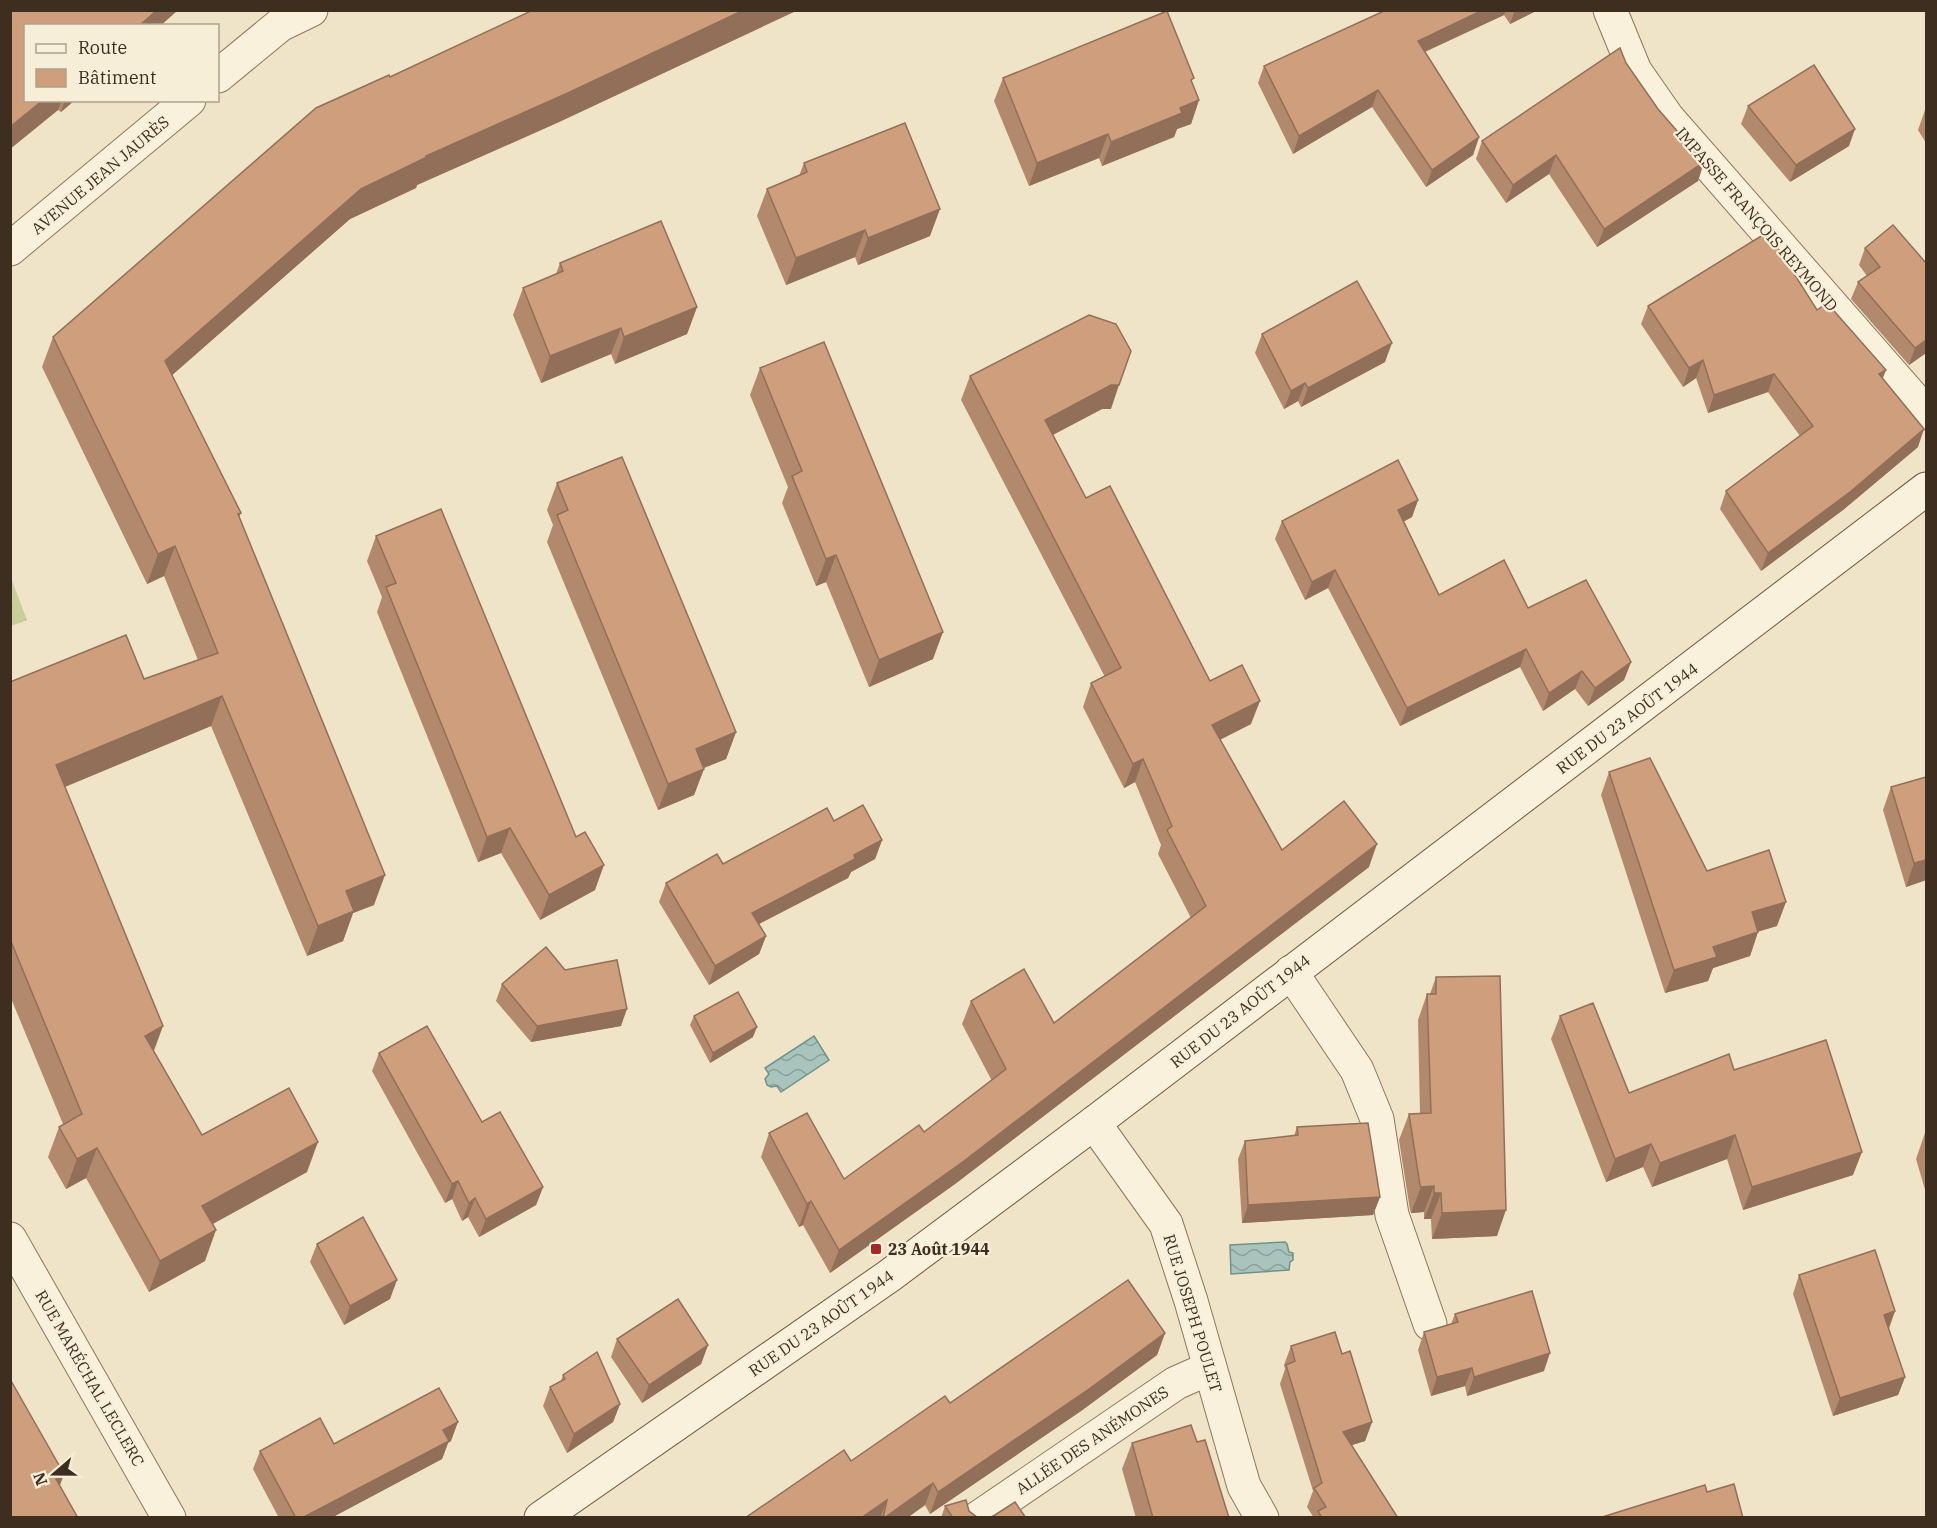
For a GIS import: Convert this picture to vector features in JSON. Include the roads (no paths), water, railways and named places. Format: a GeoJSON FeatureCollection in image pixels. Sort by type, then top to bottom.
{"type":"FeatureCollection","features":[{"type":"Feature","properties":{"kind":"street"},"geometry":{"type":"LineString","coordinates":[[219,75],[280,25],[311,10]]}},
{"type":"Feature","properties":{"kind":"street","name":"IMPASSE FRANÇOIS REYMOND"},"geometry":{"type":"LineString","coordinates":[[1610,10],[1635,71],[1667,117],[1926,413]]}},
{"type":"Feature","properties":{"kind":"street","name":"AVENUE JEAN JAURÈS"},"geometry":{"type":"LineString","coordinates":[[10,249],[187,102]]}},
{"type":"Feature","properties":{"kind":"street","name":"RUE DU 23 AOÛT 1944"},"geometry":{"type":"LineString","coordinates":[[541,1518],[889,1276],[1094,1123],[1926,489]]}},
{"type":"Feature","properties":{"kind":"street"},"geometry":{"type":"LineString","coordinates":[[1291,972],[1357,1070],[1377,1119],[1392,1215],[1430,1324]]}},
{"type":"Feature","properties":{"kind":"street","name":"RUE JOSEPH POULET"},"geometry":{"type":"LineString","coordinates":[[1094,1123],[1166,1224],[1244,1486],[1262,1518]]}},
{"type":"Feature","properties":{"kind":"street","name":"RUE MARÉCHAL LECLERC"},"geometry":{"type":"LineString","coordinates":[[10,1239],[169,1518]]}},
{"type":"Feature","properties":{"kind":"street","name":"ALLÉE DES ANÉMONES"},"geometry":{"type":"LineString","coordinates":[[978,1518],[1176,1383],[1210,1368]]}},
{"type":"Feature","properties":{"kind":"water"},"geometry":{"type":"Polygon","coordinates":[[[814,1036],[829,1060],[781,1092],[777,1086],[767,1085],[765,1079],[769,1074],[765,1068],[814,1036]]]}},
{"type":"Feature","properties":{"kind":"water"},"geometry":{"type":"Polygon","coordinates":[[[1285,1242],[1289,1252],[1293,1253],[1289,1270],[1231,1274],[1230,1245],[1285,1242]]]}},
{"type":"Feature","properties":{"kind":"place","name":"23 Août 1944"},"geometry":{"type":"Point","coordinates":[876,1249]}}]}
